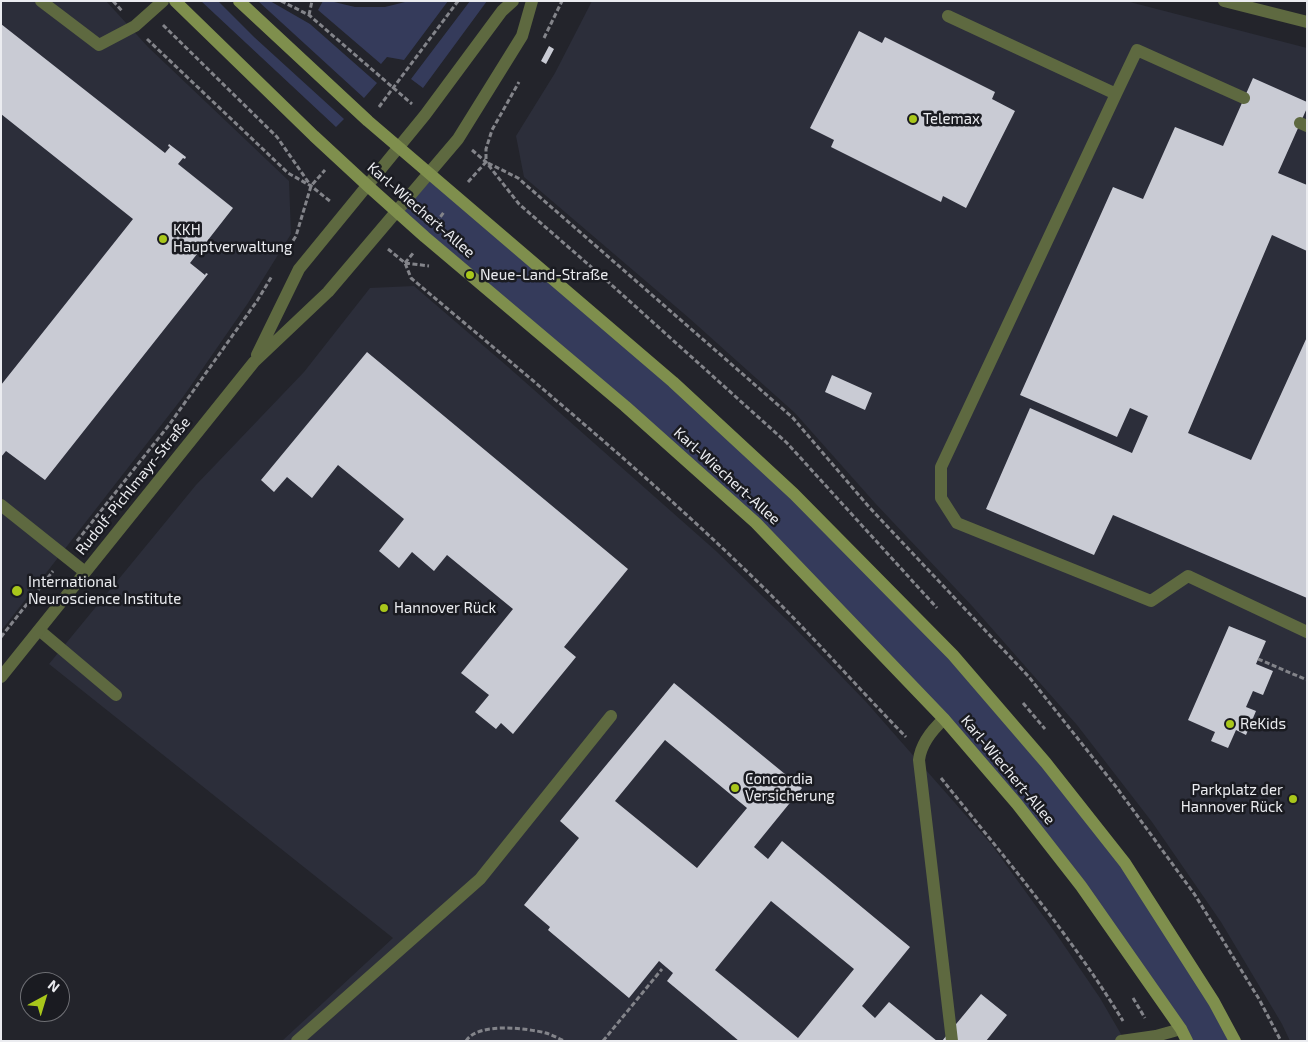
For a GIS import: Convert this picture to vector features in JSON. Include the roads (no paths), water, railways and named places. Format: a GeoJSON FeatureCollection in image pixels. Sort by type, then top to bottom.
{"type":"FeatureCollection","features":[{"type":"Feature","properties":{"kind":"main road","name":"Karl-Wiechert-Allee"},"geometry":{"type":"LineString","coordinates":[[175,1],[336,158],[624,406],[756,523],[944,719],[1017,804],[1081,886],[1184,1035]]}},
{"type":"Feature","properties":{"kind":"main road","name":"Karl-Wiechert-Allee"},"geometry":{"type":"LineString","coordinates":[[239,1],[368,121],[672,382],[794,494],[953,655],[1046,763],[1125,863],[1214,1002],[1235,1041]]}},
{"type":"Feature","properties":{"kind":"street"},"geometry":{"type":"LineString","coordinates":[[41,1],[99,45],[135,26],[163,1]]}},
{"type":"Feature","properties":{"kind":"street"},"geometry":{"type":"LineString","coordinates":[[399,147],[512,1]]}},
{"type":"Feature","properties":{"kind":"street"},"geometry":{"type":"LineString","coordinates":[[396,211],[430,174],[458,139],[522,36],[532,1]]}},
{"type":"Feature","properties":{"kind":"street"},"geometry":{"type":"LineString","coordinates":[[1224,1],[1307,22]]}},
{"type":"Feature","properties":{"kind":"street"},"geometry":{"type":"LineString","coordinates":[[948,16],[1116,94]]}},
{"type":"Feature","properties":{"kind":"street"},"geometry":{"type":"LineString","coordinates":[[1244,98],[1137,50],[941,467],[941,498],[957,523],[1151,601],[1188,576],[1307,632]]}},
{"type":"Feature","properties":{"kind":"street","name":"Rudolf-Pichlmayr-Straße"},"geometry":{"type":"LineString","coordinates":[[254,362],[299,269],[399,147]]}},
{"type":"Feature","properties":{"kind":"street","name":"Rudolf-Pichlmayr-Straße"},"geometry":{"type":"LineString","coordinates":[[1,678],[254,362],[328,292],[396,211]]}},
{"type":"Feature","properties":{"kind":"street"},"geometry":{"type":"LineString","coordinates":[[1,506],[85,572]]}},
{"type":"Feature","properties":{"kind":"street"},"geometry":{"type":"LineString","coordinates":[[38,630],[116,695]]}},
{"type":"Feature","properties":{"kind":"street"},"geometry":{"type":"LineString","coordinates":[[297,1041],[480,879],[610,716]]}},
{"type":"Feature","properties":{"kind":"street"},"geometry":{"type":"LineString","coordinates":[[944,719],[930,732],[920,752],[919,760],[952,1041]]}},
{"type":"Feature","properties":{"kind":"street"},"geometry":{"type":"LineString","coordinates":[[1121,1041],[1156,1036],[1184,1035]]}},
{"type":"Feature","properties":{"kind":"place","name":"Telemax"},"geometry":{"type":"Point","coordinates":[913,119]}},
{"type":"Feature","properties":{"kind":"place","name":"KKH Hauptverwaltung"},"geometry":{"type":"Point","coordinates":[163,239]}},
{"type":"Feature","properties":{"kind":"place","name":"Neue-Land-Straße"},"geometry":{"type":"Point","coordinates":[470,275]}},
{"type":"Feature","properties":{"kind":"place","name":"International Neuroscience Institute"},"geometry":{"type":"Point","coordinates":[17,591]}},
{"type":"Feature","properties":{"kind":"place","name":"Hannover Rück"},"geometry":{"type":"Point","coordinates":[384,608]}},
{"type":"Feature","properties":{"kind":"place","name":"ReKids"},"geometry":{"type":"Point","coordinates":[1230,724]}},
{"type":"Feature","properties":{"kind":"place","name":"Concordia Versicherung"},"geometry":{"type":"Point","coordinates":[735,788]}},
{"type":"Feature","properties":{"kind":"place","name":"Parkplatz der Hannover Rück"},"geometry":{"type":"Point","coordinates":[1293,799]}}]}
